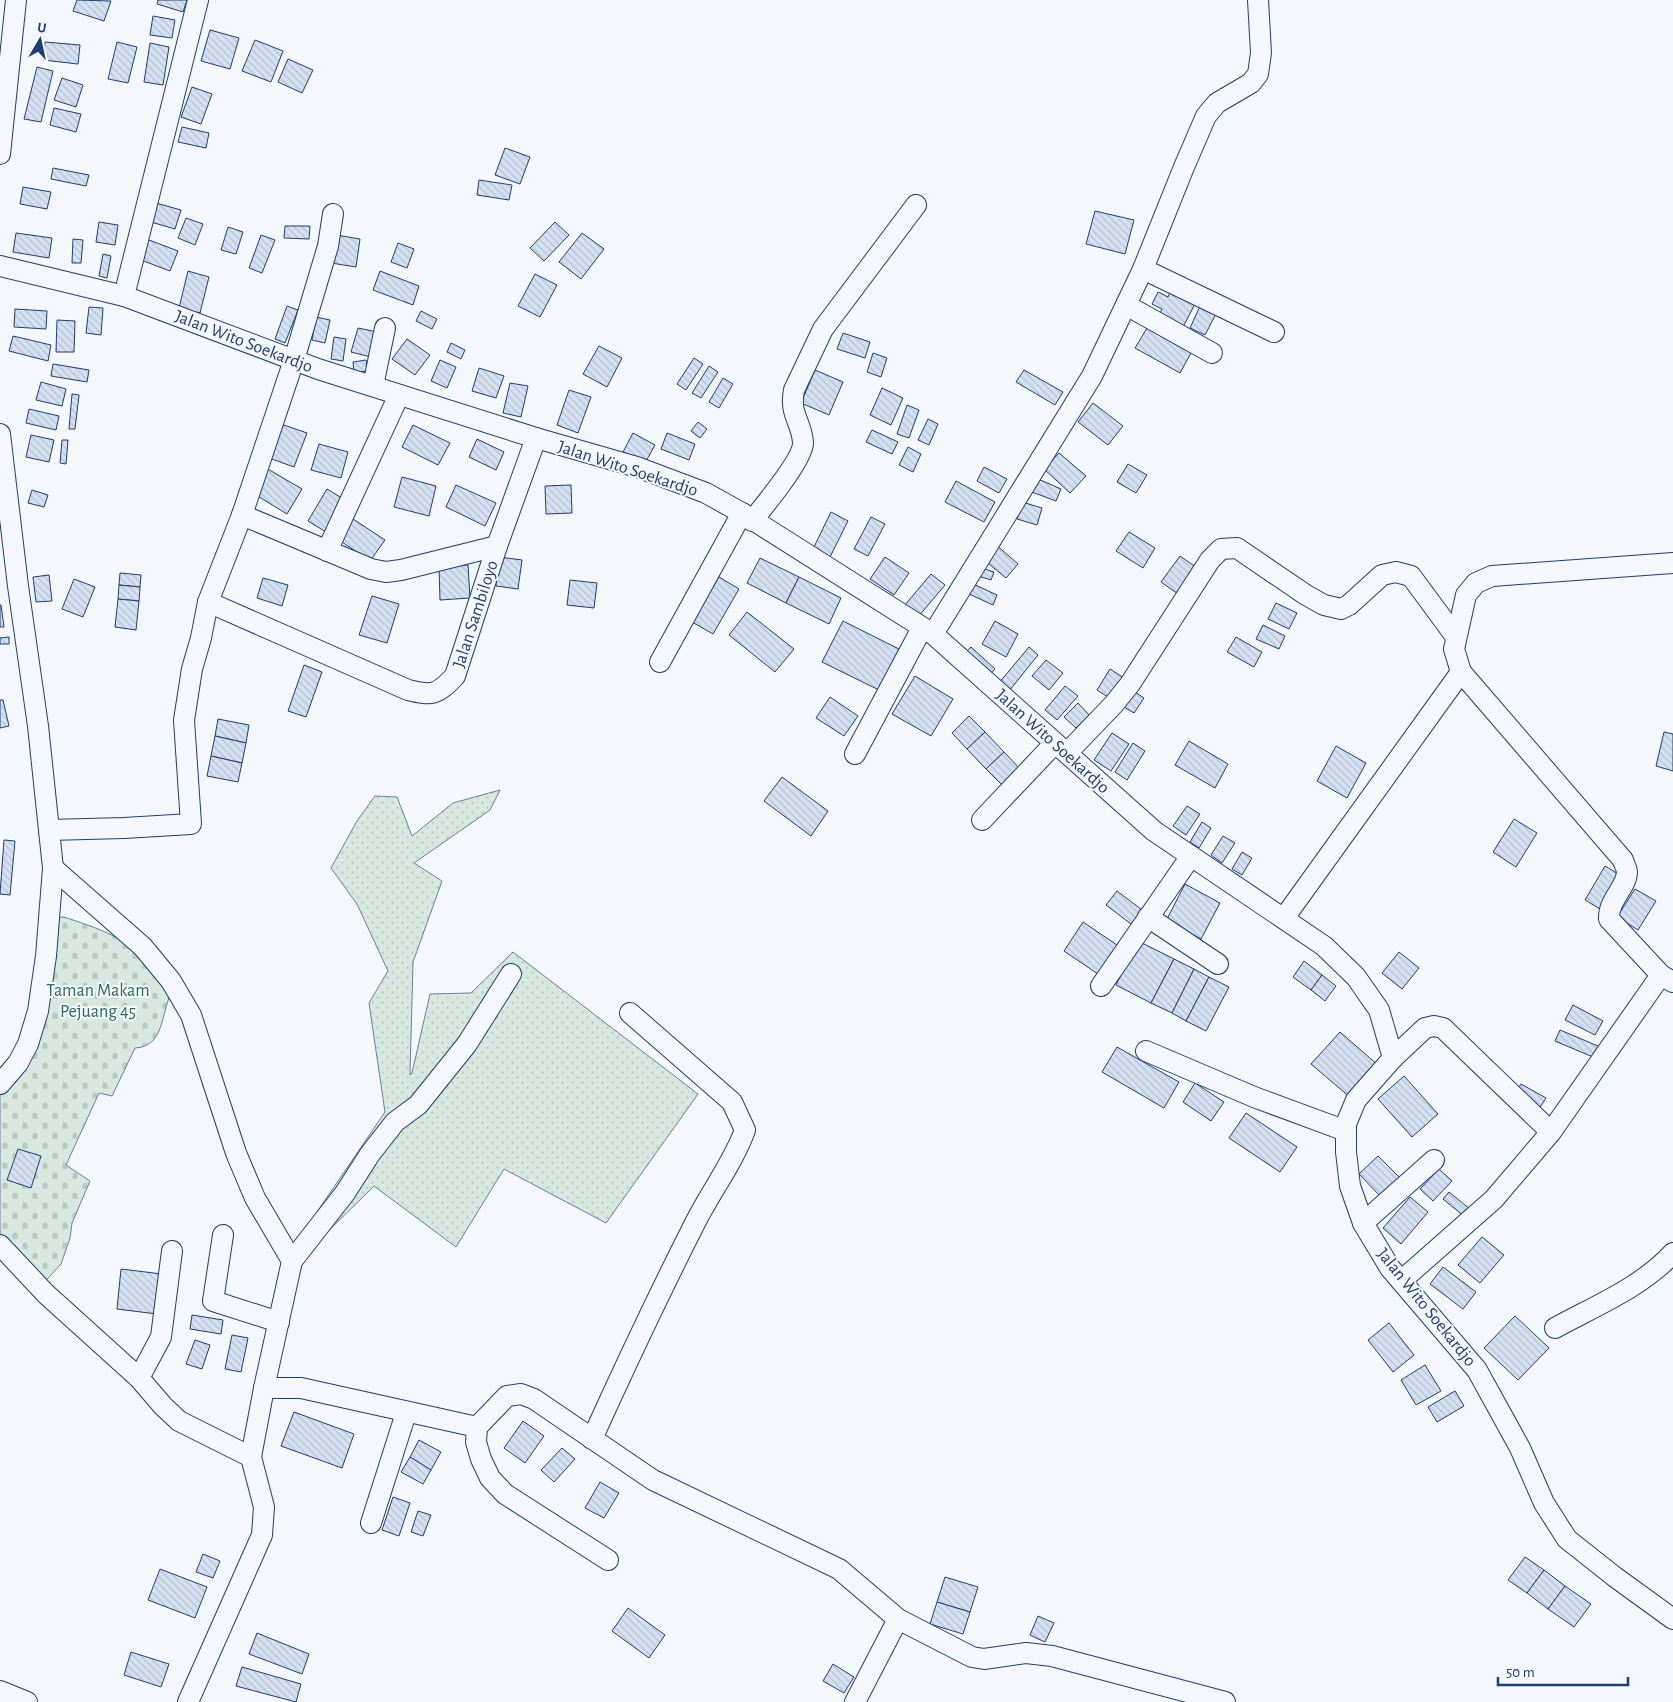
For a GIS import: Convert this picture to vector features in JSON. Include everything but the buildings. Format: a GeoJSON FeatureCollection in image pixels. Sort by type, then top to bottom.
{"type":"FeatureCollection","features":[{"type":"Feature","properties":{"kind":"street"},"geometry":{"type":"LineString","coordinates":[[0,154],[16,0]]}},
{"type":"Feature","properties":{"kind":"street"},"geometry":{"type":"LineString","coordinates":[[124,296],[198,0]]}},
{"type":"Feature","properties":{"kind":"street"},"geometry":{"type":"LineString","coordinates":[[855,754],[927,631],[1092,376],[1143,269],[1206,116],[1217,103],[1251,83],[1258,74],[1261,53],[1258,0]]}},
{"type":"Feature","properties":{"kind":"street"},"geometry":{"type":"LineString","coordinates":[[660,662],[747,517],[798,458],[803,445],[802,432],[793,412],[792,400],[794,390],[823,330],[916,205]]}},
{"type":"Feature","properties":{"kind":"street"},"geometry":{"type":"LineString","coordinates":[[49,830],[191,824],[184,720],[192,669],[201,638],[208,602],[242,515],[294,360],[328,246],[334,214]]}},
{"type":"Feature","properties":{"kind":"street","name":"Jalan Wito Soekardjo"},"geometry":{"type":"LineString","coordinates":[[0,266],[124,296],[294,360],[536,438],[637,467],[706,493],[927,631],[1154,831],[1324,946],[1356,977],[1379,1010],[1393,1058],[1356,1100],[1346,1124],[1346,1152],[1350,1186],[1363,1223],[1390,1268],[1478,1370],[1520,1448],[1544,1503],[1567,1539],[1673,1620]]}},
{"type":"Feature","properties":{"kind":"street"},"geometry":{"type":"LineString","coordinates":[[1143,269],[1274,332]]}},
{"type":"Feature","properties":{"kind":"street"},"geometry":{"type":"LineString","coordinates":[[1126,305],[1212,353]]}},
{"type":"Feature","properties":{"kind":"street"},"geometry":{"type":"LineString","coordinates":[[373,386],[385,328]]}},
{"type":"Feature","properties":{"kind":"street"},"geometry":{"type":"LineString","coordinates":[[328,551],[399,395]]}},
{"type":"Feature","properties":{"kind":"street"},"geometry":{"type":"LineString","coordinates":[[0,434],[18,586],[38,726],[53,868],[46,956],[38,1011],[28,1044],[18,1062],[0,1084]]}},
{"type":"Feature","properties":{"kind":"street","name":"Jalan Sambiloyo"},"geometry":{"type":"LineString","coordinates":[[208,602],[408,690],[426,694],[442,690],[455,676],[497,546],[536,438]]}},
{"type":"Feature","properties":{"kind":"street"},"geometry":{"type":"LineString","coordinates":[[242,515],[372,569],[386,572],[497,546]]}},
{"type":"Feature","properties":{"kind":"street"},"geometry":{"type":"LineString","coordinates":[[982,820],[1061,748],[1114,704],[1130,684],[1210,560],[1221,549],[1237,548],[1306,595],[1324,605],[1341,609],[1349,605],[1382,574],[1396,572],[1411,576],[1456,637]]}},
{"type":"Feature","properties":{"kind":"street"},"geometry":{"type":"LineString","coordinates":[[1401,1281],[1494,1199],[1551,1132],[1667,979],[1609,919],[1611,906],[1627,872],[1622,860],[1461,672],[1454,649],[1466,595],[1476,584],[1492,576],[1673,563]]}},
{"type":"Feature","properties":{"kind":"street"},"geometry":{"type":"LineString","coordinates":[[1284,918],[1461,672]]}},
{"type":"Feature","properties":{"kind":"street"},"geometry":{"type":"LineString","coordinates":[[1100,986],[1191,856]]}},
{"type":"Feature","properties":{"kind":"street"},"geometry":{"type":"LineString","coordinates":[[53,868],[143,946],[171,981],[191,1015],[236,1153],[255,1198],[292,1261]]}},
{"type":"Feature","properties":{"kind":"street"},"geometry":{"type":"LineString","coordinates":[[1148,917],[1218,964]]}},
{"type":"Feature","properties":{"kind":"street"},"geometry":{"type":"LineString","coordinates":[[188,1702],[262,1535],[264,1507],[251,1457],[292,1261],[345,1193],[370,1154],[395,1122],[418,1105],[467,1044],[511,974]]}},
{"type":"Feature","properties":{"kind":"street"},"geometry":{"type":"LineString","coordinates":[[592,1438],[661,1290],[697,1218],[739,1148],[745,1130],[732,1102],[630,1013]]}},
{"type":"Feature","properties":{"kind":"street"},"geometry":{"type":"LineString","coordinates":[[1393,1058],[1425,1028],[1434,1026],[1444,1028],[1551,1132]]}},
{"type":"Feature","properties":{"kind":"street"},"geometry":{"type":"LineString","coordinates":[[1146,1051],[1254,1097],[1346,1131]]}},
{"type":"Feature","properties":{"kind":"street"},"geometry":{"type":"LineString","coordinates":[[1363,1223],[1434,1160]]}},
{"type":"Feature","properties":{"kind":"street"},"geometry":{"type":"LineString","coordinates":[[224,1235],[213,1302],[279,1322]]}},
{"type":"Feature","properties":{"kind":"street"},"geometry":{"type":"LineString","coordinates":[[0,1245],[46,1294],[139,1378],[179,1422],[251,1457]]}},
{"type":"Feature","properties":{"kind":"street"},"geometry":{"type":"LineString","coordinates":[[139,1378],[161,1337],[172,1251]]}},
{"type":"Feature","properties":{"kind":"street"},"geometry":{"type":"LineString","coordinates":[[1555,1328],[1645,1278],[1661,1267],[1673,1253]]}},
{"type":"Feature","properties":{"kind":"street"},"geometry":{"type":"LineString","coordinates":[[264,1388],[301,1388],[477,1427]]}},
{"type":"Feature","properties":{"kind":"street"},"geometry":{"type":"LineString","coordinates":[[608,1560],[505,1494],[490,1478],[476,1442],[477,1427],[508,1396],[521,1394],[534,1399],[653,1480],[839,1569],[898,1619],[972,1657],[984,1660],[1026,1653],[1052,1656],[1225,1702]]}},
{"type":"Feature","properties":{"kind":"street"},"geometry":{"type":"LineString","coordinates":[[371,1523],[406,1412]]}},
{"type":"Feature","properties":{"kind":"street"},"geometry":{"type":"LineString","coordinates":[[856,1702],[898,1619]]}},
{"type":"Feature","properties":{"kind":"street"},"geometry":{"type":"LineString","coordinates":[[0,1692],[27,1702]]}},
{"type":"Feature","properties":{"kind":"green space"},"geometry":{"type":"Polygon","coordinates":[[[500,790],[490,810],[414,863],[442,881],[413,962],[410,1075],[430,994],[471,993],[513,952],[698,1094],[606,1223],[504,1169],[456,1247],[374,1186],[308,1251],[304,1231],[385,1112],[369,1003],[388,971],[357,904],[331,868],[357,821],[375,796],[397,797],[412,836],[453,803],[500,790]]]}},
{"type":"Feature","properties":{"kind":"green space","name":"Taman Makam Pejuang 45"},"geometry":{"type":"Polygon","coordinates":[[[64,917],[105,932],[124,942],[141,956],[171,993],[156,1036],[144,1046],[135,1048],[112,1096],[99,1093],[66,1165],[90,1181],[72,1223],[70,1238],[61,1264],[40,1287],[0,1245],[0,1082],[28,1044],[49,918],[64,917]]]}}]}
